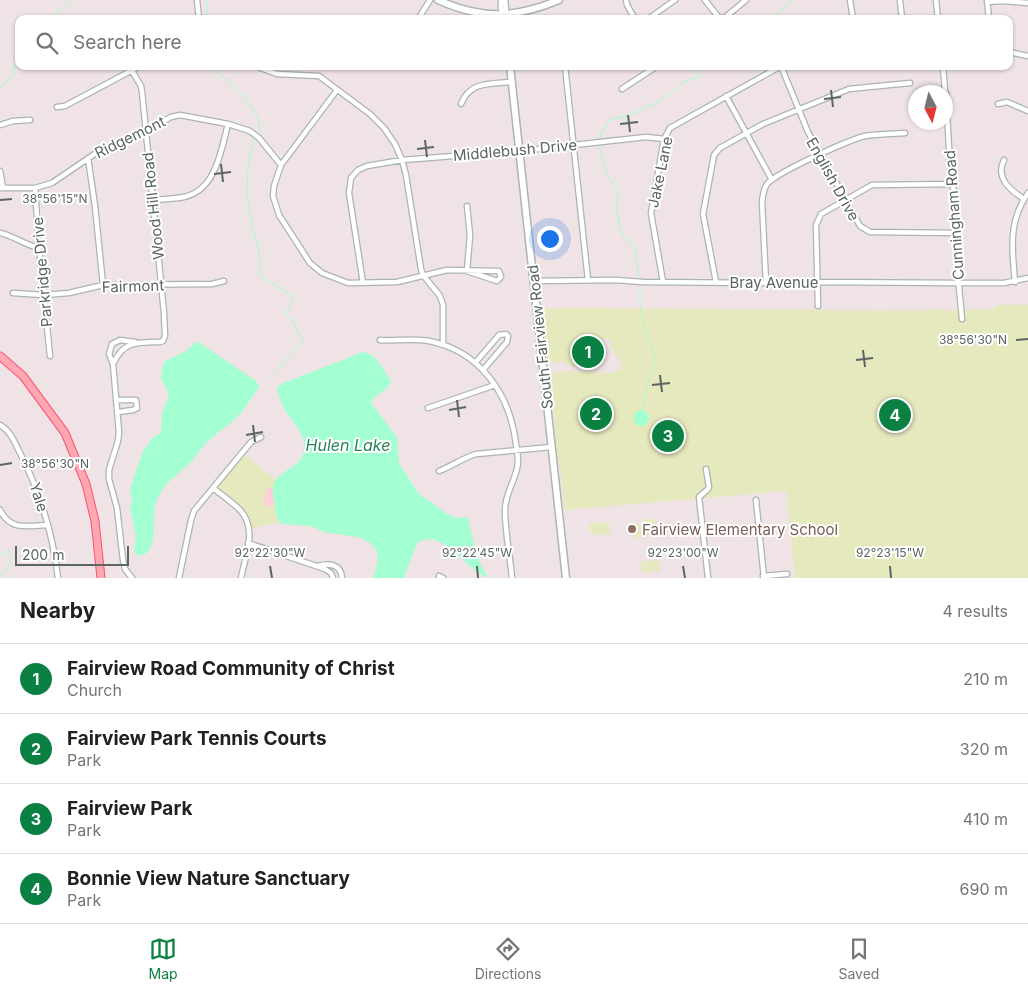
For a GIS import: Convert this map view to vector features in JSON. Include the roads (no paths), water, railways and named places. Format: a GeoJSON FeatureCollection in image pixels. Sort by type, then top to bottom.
{"type":"FeatureCollection","features":[{"type":"Feature","properties":{"kind":"main road"},"geometry":{"type":"LineString","coordinates":[[0,356],[24,376],[65,434],[86,484],[95,521],[102,578]]}},
{"type":"Feature","properties":{"kind":"street"},"geometry":{"type":"LineString","coordinates":[[198,0],[199,15]]}},
{"type":"Feature","properties":{"kind":"street"},"geometry":{"type":"LineString","coordinates":[[421,15],[430,0]]}},
{"type":"Feature","properties":{"kind":"street"},"geometry":{"type":"LineString","coordinates":[[438,0],[463,10],[495,15]]}},
{"type":"Feature","properties":{"kind":"street"},"geometry":{"type":"LineString","coordinates":[[501,0],[501,9],[504,15]]}},
{"type":"Feature","properties":{"kind":"street"},"geometry":{"type":"LineString","coordinates":[[505,0],[505,15]]}},
{"type":"Feature","properties":{"kind":"street"},"geometry":{"type":"LineString","coordinates":[[510,15],[536,10],[559,0]]}},
{"type":"Feature","properties":{"kind":"street"},"geometry":{"type":"LineString","coordinates":[[626,0],[633,15]]}},
{"type":"Feature","properties":{"kind":"street"},"geometry":{"type":"LineString","coordinates":[[654,15],[675,0]]}},
{"type":"Feature","properties":{"kind":"street"},"geometry":{"type":"LineString","coordinates":[[705,0],[718,15]]}},
{"type":"Feature","properties":{"kind":"street"},"geometry":{"type":"LineString","coordinates":[[726,15],[746,0]]}},
{"type":"Feature","properties":{"kind":"street"},"geometry":{"type":"LineString","coordinates":[[850,0],[852,15]]}},
{"type":"Feature","properties":{"kind":"street"},"geometry":{"type":"LineString","coordinates":[[900,0],[902,15]]}},
{"type":"Feature","properties":{"kind":"street"},"geometry":{"type":"LineString","coordinates":[[936,0],[938,15]]}},
{"type":"Feature","properties":{"kind":"street"},"geometry":{"type":"LineString","coordinates":[[989,15],[987,1],[1028,3]]}},
{"type":"Feature","properties":{"kind":"street"},"geometry":{"type":"LineString","coordinates":[[1013,53],[1028,56]]}},
{"type":"Feature","properties":{"kind":"street"},"geometry":{"type":"LineString","coordinates":[[268,70],[277,74],[318,76],[370,114],[384,128],[395,144],[402,160],[423,275],[440,296],[443,304],[443,345]]}},
{"type":"Feature","properties":{"kind":"street","name":"South Fairview Road"},"geometry":{"type":"LineString","coordinates":[[510,70],[566,578]]}},
{"type":"Feature","properties":{"kind":"street"},"geometry":{"type":"LineString","coordinates":[[565,70],[588,280]]}},
{"type":"Feature","properties":{"kind":"street"},"geometry":{"type":"LineString","coordinates":[[622,89],[651,70]]}},
{"type":"Feature","properties":{"kind":"street","name":"Jake Lane"},"geometry":{"type":"LineString","coordinates":[[663,282],[650,213],[664,139],[674,124],[774,70]]}},
{"type":"Feature","properties":{"kind":"street","name":"English Drive"},"geometry":{"type":"LineString","coordinates":[[783,70],[808,132],[860,226],[870,232],[958,233]]}},
{"type":"Feature","properties":{"kind":"street","name":"Cunningham Road"},"geometry":{"type":"LineString","coordinates":[[942,70],[944,85]]}},
{"type":"Feature","properties":{"kind":"street"},"geometry":{"type":"LineString","coordinates":[[57,107],[65,106],[132,71]]}},
{"type":"Feature","properties":{"kind":"street","name":"Wood Hill Road"},"geometry":{"type":"LineString","coordinates":[[132,71],[140,86],[146,131],[165,336],[163,341],[135,342]]}},
{"type":"Feature","properties":{"kind":"street"},"geometry":{"type":"LineString","coordinates":[[462,104],[464,96],[469,90],[478,86],[511,82]]}},
{"type":"Feature","properties":{"kind":"street"},"geometry":{"type":"LineString","coordinates":[[716,282],[703,214],[714,155],[720,148],[763,124],[850,89],[910,83]]}},
{"type":"Feature","properties":{"kind":"street"},"geometry":{"type":"LineString","coordinates":[[337,90],[281,165],[274,186],[275,205],[279,215],[310,263],[333,279],[348,283],[397,282],[447,270],[467,272],[499,271],[501,276],[497,281],[467,272]]}},
{"type":"Feature","properties":{"kind":"street"},"geometry":{"type":"LineString","coordinates":[[726,96],[745,134],[772,180]]}},
{"type":"Feature","properties":{"kind":"street"},"geometry":{"type":"LineString","coordinates":[[998,104],[1007,102],[1028,111]]}},
{"type":"Feature","properties":{"kind":"street","name":"Ridgemont"},"geometry":{"type":"LineString","coordinates":[[2,188],[35,188],[52,183],[110,145],[180,115],[228,124],[254,134],[281,165]]}},
{"type":"Feature","properties":{"kind":"street"},"geometry":{"type":"LineString","coordinates":[[0,125],[13,120],[30,120]]}},
{"type":"Feature","properties":{"kind":"street"},"geometry":{"type":"LineString","coordinates":[[153,200],[185,197],[201,189],[212,176],[228,124]]}},
{"type":"Feature","properties":{"kind":"street","name":"Cunningham Road"},"geometry":{"type":"LineString","coordinates":[[948,130],[958,233],[956,256],[962,319]]}},
{"type":"Feature","properties":{"kind":"street"},"geometry":{"type":"LineString","coordinates":[[766,284],[762,202],[763,192],[772,180],[802,162],[865,136],[904,133]]}},
{"type":"Feature","properties":{"kind":"street","name":"Middlebush Drive"},"geometry":{"type":"LineString","coordinates":[[364,283],[349,185],[351,178],[358,170],[367,166],[402,160],[520,151],[646,137],[664,139]]}},
{"type":"Feature","properties":{"kind":"street"},"geometry":{"type":"LineString","coordinates":[[88,158],[103,285]]}},
{"type":"Feature","properties":{"kind":"street"},"geometry":{"type":"LineString","coordinates":[[1004,160],[1001,166],[1006,186],[1024,199]]}},
{"type":"Feature","properties":{"kind":"street"},"geometry":{"type":"LineString","coordinates":[[0,171],[2,188]]}},
{"type":"Feature","properties":{"kind":"street"},"geometry":{"type":"LineString","coordinates":[[818,306],[816,225],[817,219],[821,214],[877,184],[953,184]]}},
{"type":"Feature","properties":{"kind":"street","name":"Parkridge Drive"},"geometry":{"type":"LineString","coordinates":[[35,188],[50,356]]}},
{"type":"Feature","properties":{"kind":"street"},"geometry":{"type":"LineString","coordinates":[[1015,282],[1011,248],[1013,227],[1016,213],[1028,193]]}},
{"type":"Feature","properties":{"kind":"street"},"geometry":{"type":"LineString","coordinates":[[467,206],[470,235],[467,272]]}},
{"type":"Feature","properties":{"kind":"street"},"geometry":{"type":"LineString","coordinates":[[0,233],[9,235],[29,246],[39,248]]}},
{"type":"Feature","properties":{"kind":"street","name":"Bray Avenue"},"geometry":{"type":"LineString","coordinates":[[533,282],[616,280],[766,284],[818,282],[959,283],[1015,282],[1028,278]]}},
{"type":"Feature","properties":{"kind":"street","name":"Fairmont"},"geometry":{"type":"LineString","coordinates":[[13,292],[69,293],[103,285],[212,284],[224,281]]}},
{"type":"Feature","properties":{"kind":"street"},"geometry":{"type":"LineString","coordinates":[[475,363],[499,335],[506,334],[508,342],[483,370]]}},
{"type":"Feature","properties":{"kind":"street"},"geometry":{"type":"LineString","coordinates":[[380,340],[409,338],[443,345],[460,352],[483,370],[505,399],[512,418],[517,450],[517,468],[506,496],[505,510],[512,578]]}},
{"type":"Feature","properties":{"kind":"street"},"geometry":{"type":"LineString","coordinates":[[132,578],[125,569],[118,508],[109,479],[109,470],[118,441],[118,412],[113,364],[109,354],[112,344],[120,340],[135,342]]}},
{"type":"Feature","properties":{"kind":"street"},"geometry":{"type":"LineString","coordinates":[[113,364],[117,356],[126,347],[135,342]]}},
{"type":"Feature","properties":{"kind":"street"},"geometry":{"type":"LineString","coordinates":[[428,408],[495,385]]}},
{"type":"Feature","properties":{"kind":"street"},"geometry":{"type":"LineString","coordinates":[[117,400],[132,399],[136,400],[138,404],[137,408],[133,410],[118,412]]}},
{"type":"Feature","properties":{"kind":"street","name":"Yale"},"geometry":{"type":"LineString","coordinates":[[0,425],[6,429],[14,441],[33,479],[47,525],[58,578]]}},
{"type":"Feature","properties":{"kind":"street"},"geometry":{"type":"LineString","coordinates":[[179,578],[190,520],[194,511],[251,442],[260,437]]}},
{"type":"Feature","properties":{"kind":"street"},"geometry":{"type":"LineString","coordinates":[[439,471],[476,454],[552,447]]}},
{"type":"Feature","properties":{"kind":"street"},"geometry":{"type":"LineString","coordinates":[[706,469],[709,487],[699,497],[708,578]]}},
{"type":"Feature","properties":{"kind":"street"},"geometry":{"type":"LineString","coordinates":[[213,488],[244,515],[249,530],[241,578]]}},
{"type":"Feature","properties":{"kind":"street"},"geometry":{"type":"LineString","coordinates":[[756,500],[764,577],[788,574]]}},
{"type":"Feature","properties":{"kind":"street"},"geometry":{"type":"LineString","coordinates":[[0,510],[4,518],[13,525],[25,527],[47,525]]}},
{"type":"Feature","properties":{"kind":"street"},"geometry":{"type":"LineString","coordinates":[[248,544],[317,566],[331,573],[333,578]]}},
{"type":"Feature","properties":{"kind":"street"},"geometry":{"type":"LineString","coordinates":[[317,566],[326,563],[338,567],[342,578]]}},
{"type":"Feature","properties":{"kind":"water"},"geometry":{"type":"Polygon","coordinates":[[[198,342],[256,381],[259,387],[236,418],[208,441],[189,464],[162,490],[155,507],[154,532],[151,546],[143,555],[136,555],[134,551],[136,536],[130,507],[132,501],[130,489],[142,453],[153,437],[161,433],[162,414],[169,395],[161,379],[162,369],[165,361],[188,350],[193,344],[198,342]]]}},
{"type":"Feature","properties":{"kind":"water","name":"Hulen Lake"},"geometry":{"type":"Polygon","coordinates":[[[363,352],[376,359],[391,381],[387,388],[375,397],[371,403],[397,437],[399,463],[418,493],[447,514],[457,518],[468,517],[477,556],[488,578],[480,574],[445,545],[436,540],[426,539],[417,543],[404,578],[373,578],[378,562],[377,551],[369,542],[358,537],[324,532],[311,526],[281,524],[279,521],[273,498],[274,483],[299,461],[304,445],[299,430],[282,404],[277,388],[281,384],[363,352]]]}},
{"type":"Feature","properties":{"kind":"water"},"geometry":{"type":"Polygon","coordinates":[[[641,410],[649,418],[641,426],[633,418],[641,410]]]}},
{"type":"Feature","properties":{"kind":"waterway"},"geometry":{"type":"LineString","coordinates":[[54,15],[71,0]]}},
{"type":"Feature","properties":{"kind":"waterway"},"geometry":{"type":"LineString","coordinates":[[207,0],[207,15]]}},
{"type":"Feature","properties":{"kind":"waterway"},"geometry":{"type":"LineString","coordinates":[[776,15],[792,0]]}},
{"type":"Feature","properties":{"kind":"waterway"},"geometry":{"type":"LineString","coordinates":[[0,88],[15,73],[13,67],[15,66]]}},
{"type":"Feature","properties":{"kind":"waterway"},"geometry":{"type":"LineString","coordinates":[[214,70],[228,81],[250,105],[256,114],[260,132]]}},
{"type":"Feature","properties":{"kind":"waterway"},"geometry":{"type":"LineString","coordinates":[[600,139],[610,120],[628,116],[654,104],[671,94],[681,83],[698,77],[703,70]]}},
{"type":"Feature","properties":{"kind":"waterway"},"geometry":{"type":"LineString","coordinates":[[254,138],[248,166],[247,195],[259,252],[260,275],[292,296],[292,303],[285,314],[292,321],[303,340],[274,374]]}},
{"type":"Feature","properties":{"kind":"waterway"},"geometry":{"type":"LineString","coordinates":[[599,145],[606,173],[618,191],[617,214],[623,235],[635,249],[639,278]]}},
{"type":"Feature","properties":{"kind":"waterway"},"geometry":{"type":"LineString","coordinates":[[640,285],[640,306],[655,361],[647,384],[644,406],[640,411]]}},
{"type":"Feature","properties":{"kind":"waterway"},"geometry":{"type":"LineString","coordinates":[[0,556],[8,550],[11,557],[9,565],[0,578]]}},
{"type":"Feature","properties":{"kind":"place","name":"Fairview Road Community of Christ"},"geometry":{"type":"Point","coordinates":[588,352]}},
{"type":"Feature","properties":{"kind":"place","name":"Fairview Park Tennis Courts"},"geometry":{"type":"Point","coordinates":[596,414]}},
{"type":"Feature","properties":{"kind":"place","name":"Bonnie View Nature Sanctuary"},"geometry":{"type":"Point","coordinates":[895,415]}},
{"type":"Feature","properties":{"kind":"place","name":"Fairview Park"},"geometry":{"type":"Point","coordinates":[668,436]}},
{"type":"Feature","properties":{"kind":"place","name":"Fairview Elementary School"},"geometry":{"type":"Point","coordinates":[632,529]}}]}
